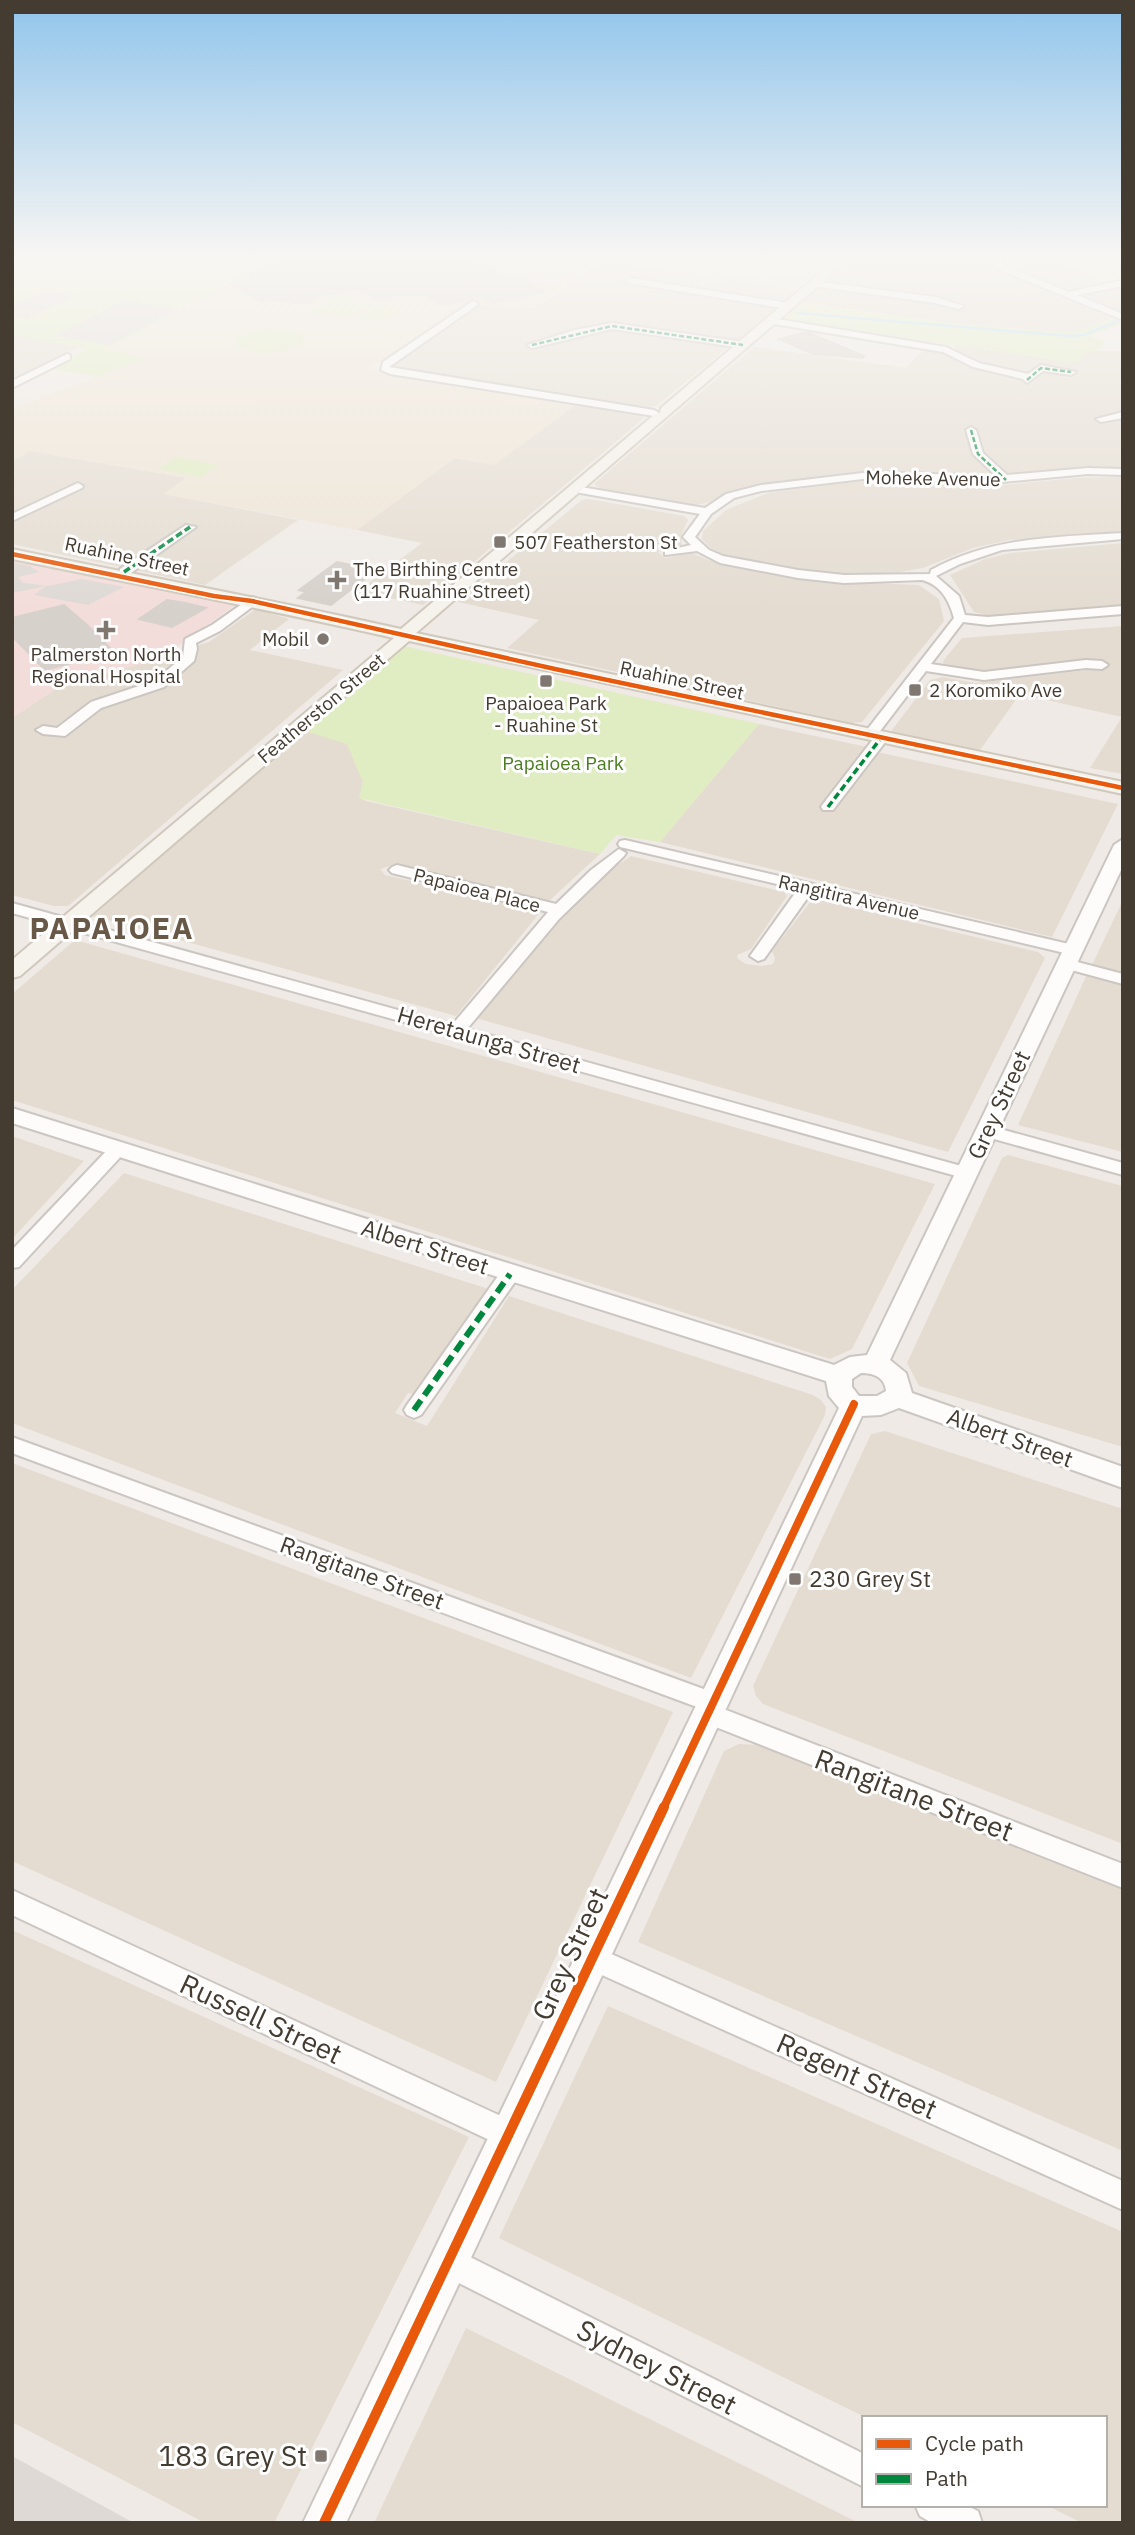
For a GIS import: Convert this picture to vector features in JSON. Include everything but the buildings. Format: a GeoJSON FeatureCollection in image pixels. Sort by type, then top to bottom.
{"type":"FeatureCollection","features":[{"type":"Feature","properties":{"kind":"main road","name":"Featherston Street"},"geometry":{"type":"LineString","coordinates":[[12,971],[400,642],[404,635],[708,374]]}},
{"type":"Feature","properties":{"kind":"main road","name":"Ruahine Street"},"geometry":{"type":"LineString","coordinates":[[12,551],[214,596],[243,599]]}},
{"type":"Feature","properties":{"kind":"main road","name":"Ruahine Street"},"geometry":{"type":"LineString","coordinates":[[12,551],[220,592],[404,635],[1123,788]]}},
{"type":"Feature","properties":{"kind":"main road"},"geometry":{"type":"LineString","coordinates":[[379,660],[405,651],[421,650],[473,657],[506,657]]}},
{"type":"Feature","properties":{"kind":"street"},"geometry":{"type":"LineString","coordinates":[[12,385],[33,374]]}},
{"type":"Feature","properties":{"kind":"street"},"geometry":{"type":"LineString","coordinates":[[409,374],[417,375]]}},
{"type":"Feature","properties":{"kind":"street"},"geometry":{"type":"LineString","coordinates":[[414,374],[660,414]]}},
{"type":"Feature","properties":{"kind":"street"},"geometry":{"type":"LineString","coordinates":[[1013,374],[1028,378],[1033,374]]}},
{"type":"Feature","properties":{"kind":"street"},"geometry":{"type":"LineString","coordinates":[[1101,419],[1123,415]]}},
{"type":"Feature","properties":{"kind":"street"},"geometry":{"type":"LineString","coordinates":[[971,430],[978,454],[1006,480]]}},
{"type":"Feature","properties":{"kind":"street","name":"Moheke Avenue"},"geometry":{"type":"LineString","coordinates":[[707,512],[730,496],[761,488],[857,476],[1006,480],[1088,471],[1123,472]]}},
{"type":"Feature","properties":{"kind":"street"},"geometry":{"type":"LineString","coordinates":[[12,518],[78,486]]}},
{"type":"Feature","properties":{"kind":"street"},"geometry":{"type":"LineString","coordinates":[[575,489],[707,512],[690,537],[710,555],[732,562],[811,576],[851,579],[931,576],[948,565],[996,548],[1123,536]]}},
{"type":"Feature","properties":{"kind":"street"},"geometry":{"type":"LineString","coordinates":[[124,572],[190,527]]}},
{"type":"Feature","properties":{"kind":"street"},"geometry":{"type":"LineString","coordinates":[[669,553],[699,547]]}},
{"type":"Feature","properties":{"kind":"street"},"geometry":{"type":"LineString","coordinates":[[828,807],[922,667],[960,618],[956,599],[931,576]]}},
{"type":"Feature","properties":{"kind":"street"},"geometry":{"type":"LineString","coordinates":[[43,730],[60,733],[96,705],[156,686],[191,653],[188,642],[216,628],[243,599]]}},
{"type":"Feature","properties":{"kind":"street"},"geometry":{"type":"LineString","coordinates":[[960,618],[988,621],[1123,610]]}},
{"type":"Feature","properties":{"kind":"street"},"geometry":{"type":"LineString","coordinates":[[922,667],[984,676],[1086,664],[1102,665]]}},
{"type":"Feature","properties":{"kind":"street","name":"Grey Street"},"geometry":{"type":"LineString","coordinates":[[875,1365],[1123,845]]}},
{"type":"Feature","properties":{"kind":"street","name":"Rangitira Avenue"},"geometry":{"type":"LineString","coordinates":[[622,848],[807,887],[1069,957],[1123,979]]}},
{"type":"Feature","properties":{"kind":"street","name":"Papaioea Place"},"geometry":{"type":"LineString","coordinates":[[456,1031],[557,909],[622,848]]}},
{"type":"Feature","properties":{"kind":"street","name":"Papaioea Place"},"geometry":{"type":"LineString","coordinates":[[397,870],[557,909]]}},
{"type":"Feature","properties":{"kind":"street"},"geometry":{"type":"LineString","coordinates":[[758,956],[807,887]]}},
{"type":"Feature","properties":{"kind":"street","name":"Heretaunga Street"},"geometry":{"type":"LineString","coordinates":[[12,908],[966,1173]]}},
{"type":"Feature","properties":{"kind":"street","name":"Albert Street"},"geometry":{"type":"LineString","coordinates":[[12,1115],[510,1274],[846,1390]]}},
{"type":"Feature","properties":{"kind":"street"},"geometry":{"type":"LineString","coordinates":[[986,1131],[1123,1169]]}},
{"type":"Feature","properties":{"kind":"street"},"geometry":{"type":"LineString","coordinates":[[12,1262],[118,1149]]}},
{"type":"Feature","properties":{"kind":"street"},"geometry":{"type":"LineString","coordinates":[[414,1410],[510,1274]]}},
{"type":"Feature","properties":{"kind":"street"},"geometry":{"type":"LineString","coordinates":[[875,1365],[890,1371],[898,1382],[896,1397],[881,1407],[846,1390],[852,1366],[875,1365]]}},
{"type":"Feature","properties":{"kind":"street","name":"Grey Street"},"geometry":{"type":"LineString","coordinates":[[324,2523],[510,2135],[709,1707],[846,1390]]}},
{"type":"Feature","properties":{"kind":"street","name":"Albert Street"},"geometry":{"type":"LineString","coordinates":[[896,1397],[1123,1478]]}},
{"type":"Feature","properties":{"kind":"street","name":"Rangitane Street"},"geometry":{"type":"LineString","coordinates":[[12,1445],[709,1707],[1123,1876]]}},
{"type":"Feature","properties":{"kind":"street","name":"Russell Street"},"geometry":{"type":"LineString","coordinates":[[12,1902],[510,2135]]}},
{"type":"Feature","properties":{"kind":"street","name":"Regent Street"},"geometry":{"type":"LineString","coordinates":[[591,1957],[1123,2196]]}},
{"type":"Feature","properties":{"kind":"street","name":"Sydney Street"},"geometry":{"type":"LineString","coordinates":[[450,2262],[862,2470]]}},
{"type":"Feature","properties":{"kind":"street"},"geometry":{"type":"LineString","coordinates":[[935,2507],[966,2523]]}},
{"type":"Feature","properties":{"kind":"shaded area"},"geometry":{"type":"Polygon","coordinates":[[[12,374],[27,374],[12,382],[12,374]]]}},
{"type":"Feature","properties":{"kind":"shaded area"},"geometry":{"type":"Polygon","coordinates":[[[102,374],[393,374],[575,405],[494,465],[455,458],[357,530],[163,494],[186,478],[30,451],[12,461],[12,409],[102,374]]]}},
{"type":"Feature","properties":{"kind":"shaded area"},"geometry":{"type":"Polygon","coordinates":[[[432,374],[695,374],[656,406],[648,407],[432,374]]]}},
{"type":"Feature","properties":{"kind":"shaded area"},"geometry":{"type":"Polygon","coordinates":[[[722,374],[1006,374],[1026,382],[1033,381],[1038,374],[1123,374],[1123,381],[1118,383],[1123,385],[1123,413],[1097,419],[1104,422],[1123,418],[1123,470],[1056,470],[1005,476],[982,454],[977,430],[969,430],[972,452],[993,476],[871,472],[777,481],[689,506],[602,490],[594,484],[722,374]]]}},
{"type":"Feature","properties":{"kind":"shaded area"},"geometry":{"type":"Polygon","coordinates":[[[575,405],[644,418],[423,605],[358,591],[422,543],[357,530],[455,458],[494,465],[575,405]]]}},
{"type":"Feature","properties":{"kind":"shaded area"},"geometry":{"type":"Polygon","coordinates":[[[30,451],[188,478],[164,494],[298,520],[205,585],[12,544],[12,461],[30,451]]]}},
{"type":"Feature","properties":{"kind":"shaded area"},"geometry":{"type":"Polygon","coordinates":[[[1123,477],[1123,531],[1009,540],[973,548],[923,568],[900,572],[846,575],[804,571],[727,556],[712,549],[702,539],[703,531],[726,510],[768,493],[857,481],[993,486],[1077,478],[1123,477]]]}},
{"type":"Feature","properties":{"kind":"shaded area"},"geometry":{"type":"Polygon","coordinates":[[[582,500],[684,516],[688,520],[681,536],[682,547],[658,552],[665,558],[691,553],[719,564],[818,581],[919,585],[939,599],[944,621],[862,722],[852,723],[507,648],[539,620],[458,602],[582,500]]]}},
{"type":"Feature","properties":{"kind":"shaded area"},"geometry":{"type":"Polygon","coordinates":[[[1123,543],[1123,605],[990,616],[974,612],[950,575],[985,559],[1010,553],[1123,543]]]}},
{"type":"Feature","properties":{"kind":"shaded area","name":"Palmerston North Regional Hospital"},"geometry":{"type":"Polygon","coordinates":[[[12,558],[235,605],[160,659],[59,687],[12,718],[12,558]]]}},
{"type":"Feature","properties":{"kind":"shaded area"},"geometry":{"type":"Polygon","coordinates":[[[12,562],[30,566],[39,572],[18,577],[23,583],[49,586],[82,579],[124,587],[88,605],[34,595],[46,586],[12,593],[12,562]]]}},
{"type":"Feature","properties":{"kind":"shaded area"},"geometry":{"type":"Polygon","coordinates":[[[256,609],[289,619],[250,650],[343,670],[68,906],[54,906],[12,895],[12,718],[59,687],[209,642],[256,609]]]}},
{"type":"Feature","properties":{"kind":"shaded area"},"geometry":{"type":"Polygon","coordinates":[[[1123,626],[1123,774],[1090,768],[1122,717],[1020,694],[978,753],[896,735],[892,730],[930,680],[943,677],[975,683],[1105,668],[1110,665],[1100,660],[977,673],[960,671],[944,665],[943,661],[962,638],[1123,626]]]}},
{"type":"Feature","properties":{"kind":"shaded area"},"geometry":{"type":"Polygon","coordinates":[[[759,724],[867,747],[823,806],[834,810],[877,752],[1118,804],[1052,937],[660,842],[759,724]]]}},
{"type":"Feature","properties":{"kind":"shaded area"},"geometry":{"type":"Polygon","coordinates":[[[305,731],[347,743],[363,782],[360,798],[366,801],[600,854],[549,901],[396,864],[380,869],[385,875],[541,911],[456,1016],[93,916],[305,731]]]}},
{"type":"Feature","properties":{"kind":"shaded area"},"geometry":{"type":"Polygon","coordinates":[[[631,856],[784,892],[787,896],[751,949],[737,955],[738,959],[746,964],[773,964],[775,958],[772,951],[811,901],[816,899],[1038,952],[1045,958],[948,1152],[476,1018],[529,946],[594,881],[631,856]]]}},
{"type":"Feature","properties":{"kind":"shaded area"},"geometry":{"type":"Polygon","coordinates":[[[1123,900],[1123,972],[1092,965],[1123,900]]]}},
{"type":"Feature","properties":{"kind":"shaded area"},"geometry":{"type":"Polygon","coordinates":[[[75,940],[935,1184],[852,1349],[830,1359],[12,1100],[12,994],[75,940]]]}},
{"type":"Feature","properties":{"kind":"shaded area"},"geometry":{"type":"Polygon","coordinates":[[[1088,972],[1123,981],[1123,1152],[1018,1125],[1088,972]]]}},
{"type":"Feature","properties":{"kind":"shaded area"},"geometry":{"type":"Polygon","coordinates":[[[12,1136],[84,1161],[12,1239],[12,1136]]]}},
{"type":"Feature","properties":{"kind":"shaded area"},"geometry":{"type":"Polygon","coordinates":[[[1008,1155],[1123,1186],[1123,1447],[919,1386],[907,1363],[1002,1158],[1008,1155]]]}},
{"type":"Feature","properties":{"kind":"shaded area"},"geometry":{"type":"Polygon","coordinates":[[[124,1173],[492,1290],[415,1394],[408,1393],[395,1413],[427,1426],[509,1296],[813,1395],[821,1400],[826,1407],[825,1415],[691,1678],[12,1423],[12,1290],[124,1173]]]}},
{"type":"Feature","properties":{"kind":"shaded area"},"geometry":{"type":"Polygon","coordinates":[[[885,1431],[1123,1509],[1123,1844],[763,1704],[756,1696],[753,1686],[871,1434],[885,1431]]]}},
{"type":"Feature","properties":{"kind":"shaded area"},"geometry":{"type":"Polygon","coordinates":[[[12,1463],[673,1712],[496,2082],[12,1861],[12,1463]]]}},
{"type":"Feature","properties":{"kind":"shaded area"},"geometry":{"type":"Polygon","coordinates":[[[739,1744],[757,1745],[1123,1889],[1123,2151],[638,1942],[724,1751],[739,1744]]]}},
{"type":"Feature","properties":{"kind":"shaded area"},"geometry":{"type":"Polygon","coordinates":[[[12,1930],[469,2137],[274,2523],[205,2523],[12,2422],[12,1930]]]}},
{"type":"Feature","properties":{"kind":"shaded area"},"geometry":{"type":"Polygon","coordinates":[[[608,2006],[1123,2232],[1123,2523],[1082,2523],[1050,2507],[1107,2507],[1107,2416],[863,2416],[499,2238],[608,2006]]]}},
{"type":"Feature","properties":{"kind":"shaded area"},"geometry":{"type":"Polygon","coordinates":[[[466,2328],[859,2523],[374,2523],[466,2328]]]}},
{"type":"Feature","properties":{"kind":"shaded area"},"geometry":{"type":"Polygon","coordinates":[[[12,2456],[134,2523],[12,2523],[12,2456]]]}},
{"type":"Feature","properties":{"kind":"green space"},"geometry":{"type":"Polygon","coordinates":[[[176,457],[218,465],[200,477],[158,469],[176,457]]]}},
{"type":"Feature","properties":{"kind":"green space","name":"Papaioea Park"},"geometry":{"type":"Polygon","coordinates":[[[403,646],[759,724],[660,842],[616,835],[600,854],[359,798],[363,782],[347,744],[305,731],[403,646]]]}},
{"type":"Feature","properties":{"kind":"marked path"},"geometry":{"type":"LineString","coordinates":[[1027,380],[1034,374]]}},
{"type":"Feature","properties":{"kind":"marked path"},"geometry":{"type":"LineString","coordinates":[[971,430],[978,454],[1006,480]]}},
{"type":"Feature","properties":{"kind":"marked path"},"geometry":{"type":"LineString","coordinates":[[124,572],[190,527]]}},
{"type":"Feature","properties":{"kind":"marked path"},"geometry":{"type":"LineString","coordinates":[[828,807],[881,738]]}},
{"type":"Feature","properties":{"kind":"marked path"},"geometry":{"type":"LineString","coordinates":[[414,1410],[510,1274]]}},
{"type":"Feature","properties":{"kind":"cycle path"},"geometry":{"type":"LineString","coordinates":[[12,554],[214,596],[252,601],[555,669],[1123,788]]}},
{"type":"Feature","properties":{"kind":"cycle path"},"geometry":{"type":"LineString","coordinates":[[324,2523],[450,2262],[854,1404]]}},
{"type":"Feature","properties":{"kind":"place","name":"507 Featherston St"},"geometry":{"type":"Point","coordinates":[500,542]}},
{"type":"Feature","properties":{"kind":"place","name":"The Birthing Centre (117 Ruahine Street)"},"geometry":{"type":"Point","coordinates":[337,580]}},
{"type":"Feature","properties":{"kind":"place","name":"Palmerston North Regional Hospital"},"geometry":{"type":"Point","coordinates":[106,630]}},
{"type":"Feature","properties":{"kind":"place","name":"Mobil"},"geometry":{"type":"Point","coordinates":[323,639]}},
{"type":"Feature","properties":{"kind":"place","name":"Papaioea Park - Ruahine St"},"geometry":{"type":"Point","coordinates":[546,681]}},
{"type":"Feature","properties":{"kind":"place","name":"2 Koromiko Ave"},"geometry":{"type":"Point","coordinates":[915,690]}},
{"type":"Feature","properties":{"kind":"place","name":"230 Grey St"},"geometry":{"type":"Point","coordinates":[795,1579]}},
{"type":"Feature","properties":{"kind":"place","name":"183 Grey St"},"geometry":{"type":"Point","coordinates":[321,2456]}},
{"type":"Feature","properties":{"kind":"district","name":"PAPAIOEA"},"geometry":{"type":"Point","coordinates":[112,929]}}]}
